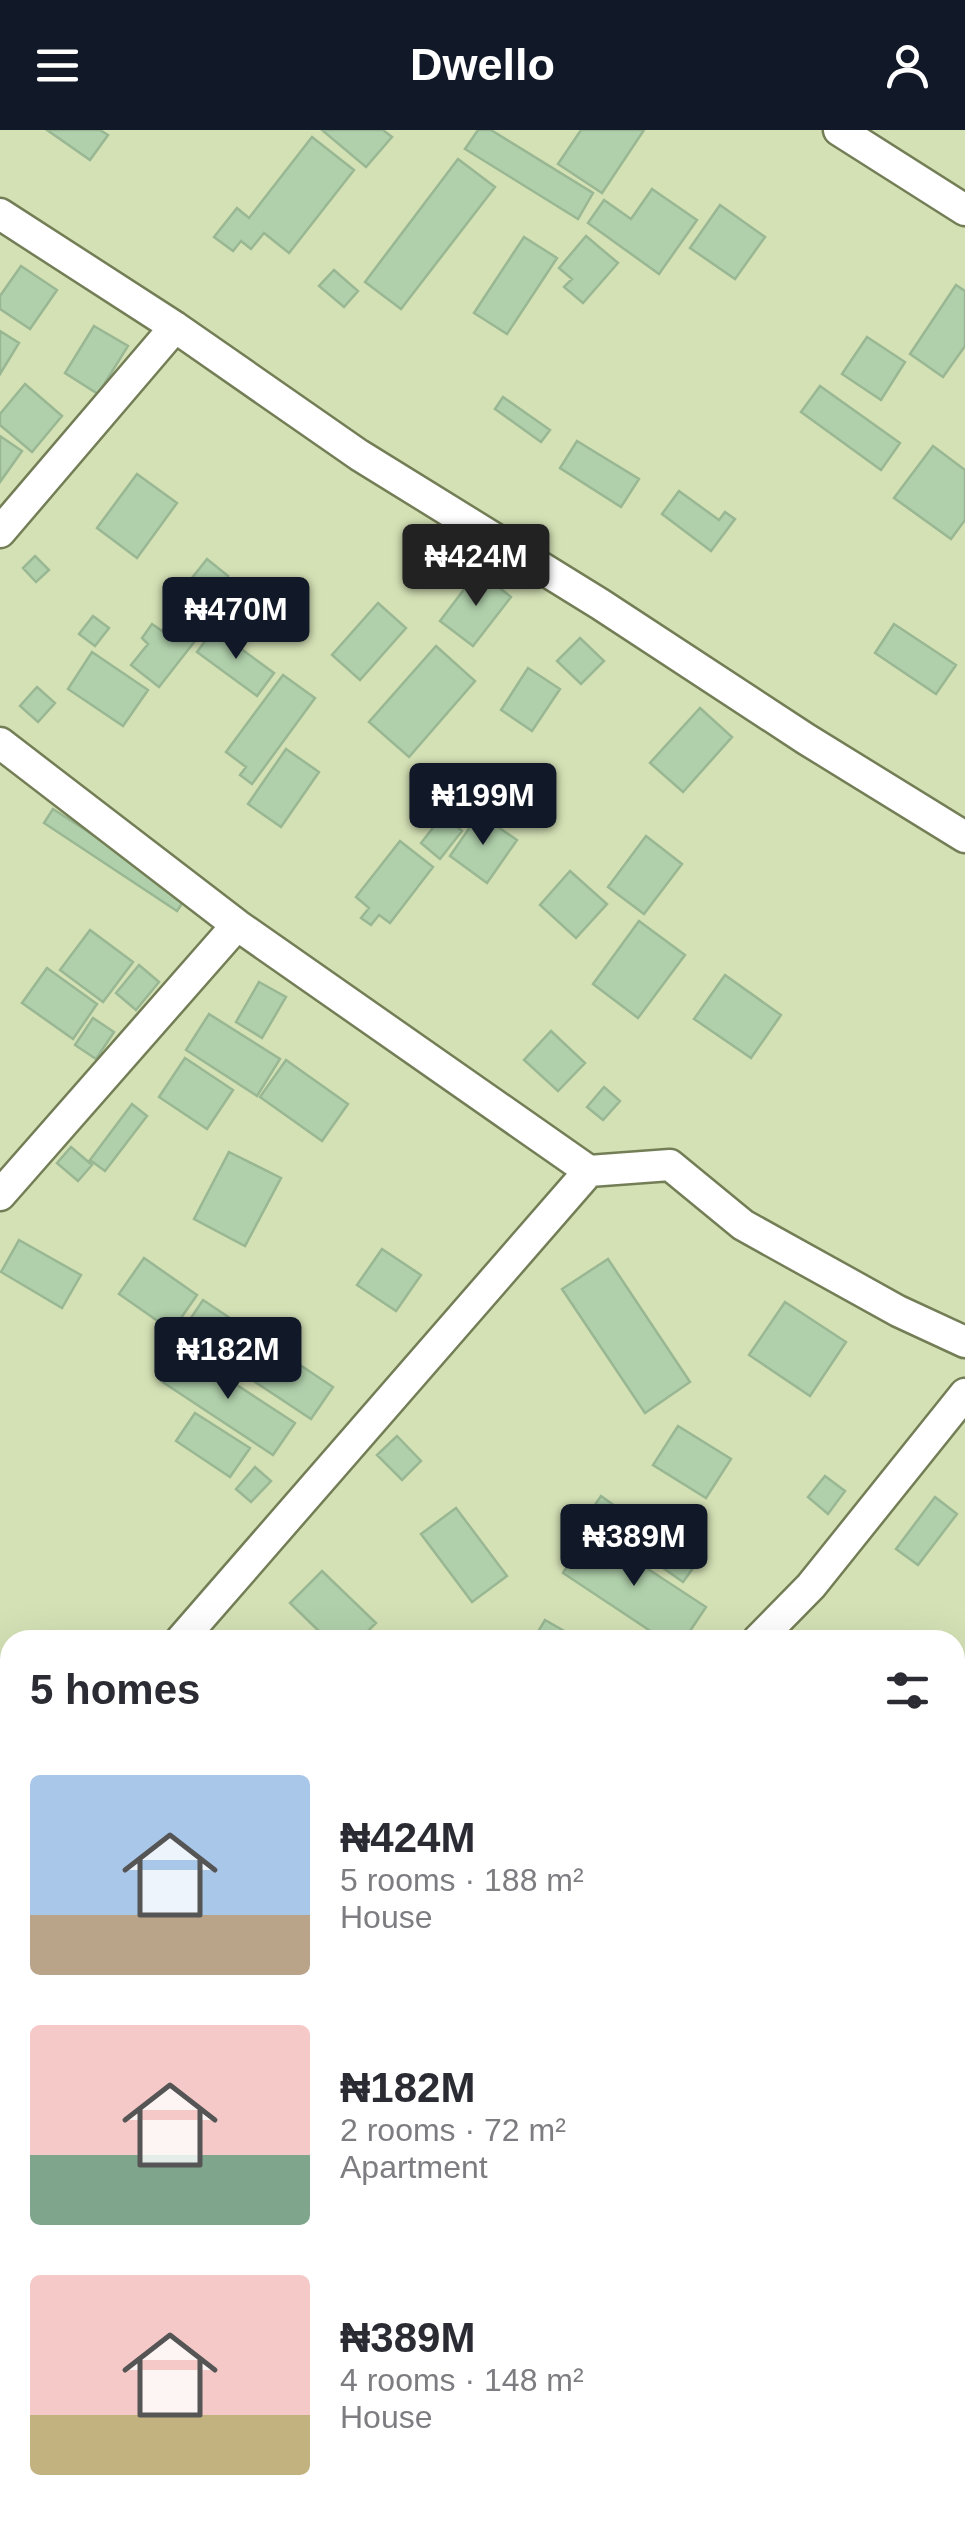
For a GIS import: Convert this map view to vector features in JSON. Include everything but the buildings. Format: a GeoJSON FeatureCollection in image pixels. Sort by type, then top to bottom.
{"type":"FeatureCollection","features":[{"type":"Feature","properties":{"kind":"street"},"geometry":{"type":"LineString","coordinates":[[840,130],[965,210]]}},
{"type":"Feature","properties":{"kind":"street"},"geometry":{"type":"LineString","coordinates":[[0,214],[175,326],[359,456],[600,604],[965,838]]}},
{"type":"Feature","properties":{"kind":"street"},"geometry":{"type":"LineString","coordinates":[[0,532],[175,326]]}},
{"type":"Feature","properties":{"kind":"street"},"geometry":{"type":"LineString","coordinates":[[0,743],[237,925],[589,1171],[670,1165],[744,1225],[898,1310],[965,1342]]}},
{"type":"Feature","properties":{"kind":"street"},"geometry":{"type":"LineString","coordinates":[[0,1195],[237,925]]}},
{"type":"Feature","properties":{"kind":"street"},"geometry":{"type":"LineString","coordinates":[[189,1630],[589,1171]]}},
{"type":"Feature","properties":{"kind":"street"},"geometry":{"type":"LineString","coordinates":[[768,1630],[810,1586],[965,1394]]}}]}
